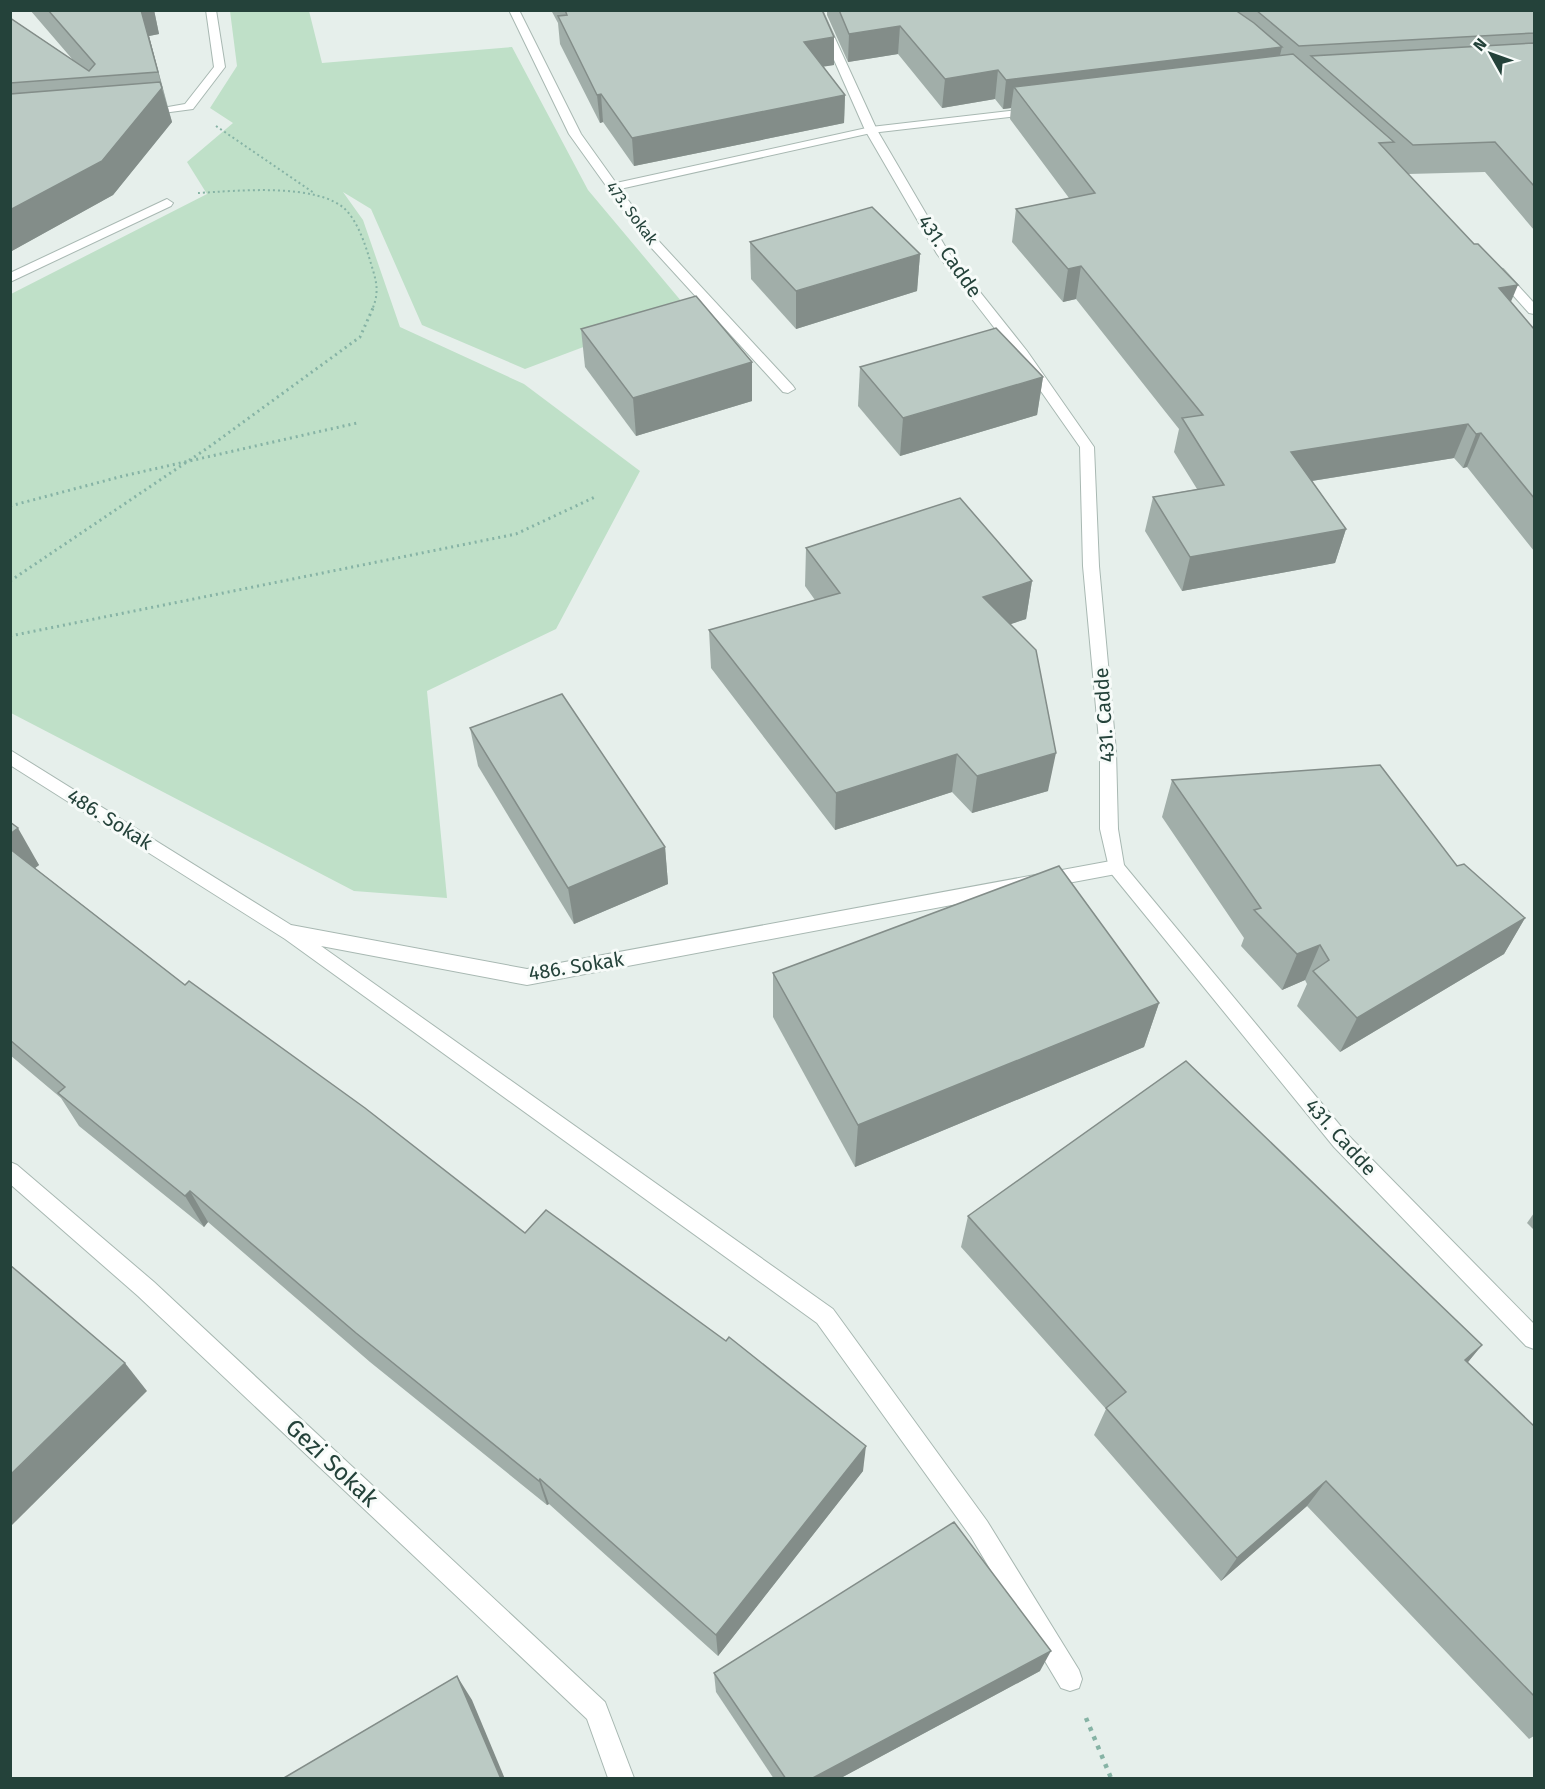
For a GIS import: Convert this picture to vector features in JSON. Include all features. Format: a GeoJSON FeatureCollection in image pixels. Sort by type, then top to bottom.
{"type":"FeatureCollection","features":[{"type":"Feature","properties":{"kind":"street"},"geometry":{"type":"LineString","coordinates":[[130,115],[189,107],[220,67],[212,10]]}},
{"type":"Feature","properties":{"kind":"street","name":"473. Sokak"},"geometry":{"type":"LineString","coordinates":[[514,10],[575,134],[651,240],[788,389]]}},
{"type":"Feature","properties":{"kind":"street","name":"431. Cadde"},"geometry":{"type":"LineString","coordinates":[[817,10],[872,130],[943,254],[1022,354],[1087,447],[1091,566],[1108,751],[1109,830],[1116,867],[1341,1141],[1534,1339]]}},
{"type":"Feature","properties":{"kind":"street"},"geometry":{"type":"LineString","coordinates":[[613,187],[872,130],[1045,109]]}},
{"type":"Feature","properties":{"kind":"street"},"geometry":{"type":"LineString","coordinates":[[10,278],[167,203]]}},
{"type":"Feature","properties":{"kind":"street"},"geometry":{"type":"LineString","coordinates":[[1491,263],[1534,310]]}},
{"type":"Feature","properties":{"kind":"street","name":"486. Sokak"},"geometry":{"type":"LineString","coordinates":[[10,756],[287,932],[527,977],[1116,867]]}},
{"type":"Feature","properties":{"kind":"street"},"geometry":{"type":"LineString","coordinates":[[287,932],[825,1316],[979,1529],[1070,1679]]}},
{"type":"Feature","properties":{"kind":"street","name":"Gezi Sokak"},"geometry":{"type":"LineString","coordinates":[[10,1171],[147,1289],[596,1710],[621,1779]]}},
{"type":"Feature","properties":{"kind":"path"},"geometry":{"type":"LineString","coordinates":[[10,580],[189,461],[360,338],[379,294],[363,237],[346,210],[315,194],[189,107]]}},
{"type":"Feature","properties":{"kind":"path"},"geometry":{"type":"LineString","coordinates":[[167,203],[193,193],[258,190],[315,194]]}},
{"type":"Feature","properties":{"kind":"path"},"geometry":{"type":"LineString","coordinates":[[10,506],[189,461],[357,423]]}},
{"type":"Feature","properties":{"kind":"path"},"geometry":{"type":"LineString","coordinates":[[10,636],[516,534],[595,497]]}},
{"type":"Feature","properties":{"kind":"path"},"geometry":{"type":"LineString","coordinates":[[1070,1679],[1111,1779]]}},
{"type":"Feature","properties":{"kind":"green space"},"geometry":{"type":"Polygon","coordinates":[[[230,11],[309,11],[322,63],[512,47],[588,190],[687,308],[525,369],[422,325],[371,209],[343,192],[363,220],[400,327],[524,384],[640,471],[556,629],[427,691],[447,898],[354,891],[11,713],[11,294],[207,194],[187,162],[233,123],[210,108],[237,66],[230,11]]]}},
{"type":"Feature","properties":{"kind":"building"},"geometry":{"type":"Polygon","coordinates":[[[48,10],[141,10],[158,72],[10,83],[10,18],[89,71],[95,64],[48,10]]]}},
{"type":"Feature","properties":{"kind":"building"},"geometry":{"type":"Polygon","coordinates":[[[565,10],[822,10],[834,37],[804,42],[845,95],[632,138],[601,94],[597,95],[558,16],[567,15],[565,10]]]}},
{"type":"Feature","properties":{"kind":"building"},"geometry":{"type":"Polygon","coordinates":[[[839,10],[1235,10],[1282,47],[1006,80],[998,70],[945,79],[900,26],[849,34],[839,10]]]}},
{"type":"Feature","properties":{"kind":"building"},"geometry":{"type":"Polygon","coordinates":[[[1256,10],[1534,10],[1534,33],[1299,46],[1256,10]]]}},
{"type":"Feature","properties":{"kind":"building"},"geometry":{"type":"Polygon","coordinates":[[[1534,43],[1534,186],[1495,142],[1413,145],[1311,56],[1534,43]]]}},
{"type":"Feature","properties":{"kind":"building"},"geometry":{"type":"Polygon","coordinates":[[[1293,54],[1394,142],[1379,143],[1474,244],[1478,244],[1518,285],[1499,288],[1534,329],[1534,498],[1481,433],[1476,434],[1468,424],[1291,452],[1346,529],[1190,557],[1153,497],[1224,485],[1182,418],[1203,415],[1081,266],[1068,269],[1016,209],[1095,193],[1014,87],[1293,54]]]}},
{"type":"Feature","properties":{"kind":"building"},"geometry":{"type":"Polygon","coordinates":[[[160,82],[162,88],[102,161],[10,210],[10,94],[160,82]]]}},
{"type":"Feature","properties":{"kind":"building"},"geometry":{"type":"Polygon","coordinates":[[[872,207],[920,254],[796,291],[750,242],[872,207]]]}},
{"type":"Feature","properties":{"kind":"building"},"geometry":{"type":"Polygon","coordinates":[[[696,296],[752,362],[633,398],[581,329],[696,296]]]}},
{"type":"Feature","properties":{"kind":"building"},"geometry":{"type":"Polygon","coordinates":[[[996,328],[1043,377],[903,418],[860,367],[996,328]]]}},
{"type":"Feature","properties":{"kind":"building"},"geometry":{"type":"Polygon","coordinates":[[[960,498],[1032,581],[983,597],[1036,650],[1056,753],[977,776],[957,754],[836,793],[709,630],[840,593],[806,548],[960,498]]]}},
{"type":"Feature","properties":{"kind":"building"},"geometry":{"type":"Polygon","coordinates":[[[562,694],[665,847],[568,888],[470,728],[562,694]]]}},
{"type":"Feature","properties":{"kind":"building"},"geometry":{"type":"Polygon","coordinates":[[[1380,765],[1457,866],[1464,864],[1525,918],[1357,1018],[1313,971],[1329,960],[1320,945],[1297,954],[1254,910],[1261,908],[1172,780],[1380,765]]]}},
{"type":"Feature","properties":{"kind":"building"},"geometry":{"type":"Polygon","coordinates":[[[10,822],[18,828],[10,834],[10,822]]]}},
{"type":"Feature","properties":{"kind":"building"},"geometry":{"type":"Polygon","coordinates":[[[10,849],[185,985],[189,981],[365,1108],[525,1233],[546,1210],[726,1341],[729,1337],[866,1446],[716,1635],[540,1479],[539,1481],[356,1333],[190,1191],[185,1196],[58,1093],[65,1087],[10,1040],[10,849]]]}},
{"type":"Feature","properties":{"kind":"building"},"geometry":{"type":"Polygon","coordinates":[[[1059,866],[1159,1003],[858,1125],[773,973],[1059,866]]]}},
{"type":"Feature","properties":{"kind":"building"},"geometry":{"type":"Polygon","coordinates":[[[1186,1061],[1482,1345],[1465,1360],[1534,1426],[1534,1696],[1326,1481],[1237,1558],[1106,1408],[1126,1392],[968,1216],[1186,1061]]]}},
{"type":"Feature","properties":{"kind":"building"},"geometry":{"type":"Polygon","coordinates":[[[10,1265],[125,1363],[10,1475],[10,1265]]]}},
{"type":"Feature","properties":{"kind":"building"},"geometry":{"type":"Polygon","coordinates":[[[954,1522],[1051,1651],[811,1779],[786,1779],[714,1673],[954,1522]]]}},
{"type":"Feature","properties":{"kind":"building"},"geometry":{"type":"Polygon","coordinates":[[[457,1676],[501,1779],[282,1779],[457,1676]]]}}]}
